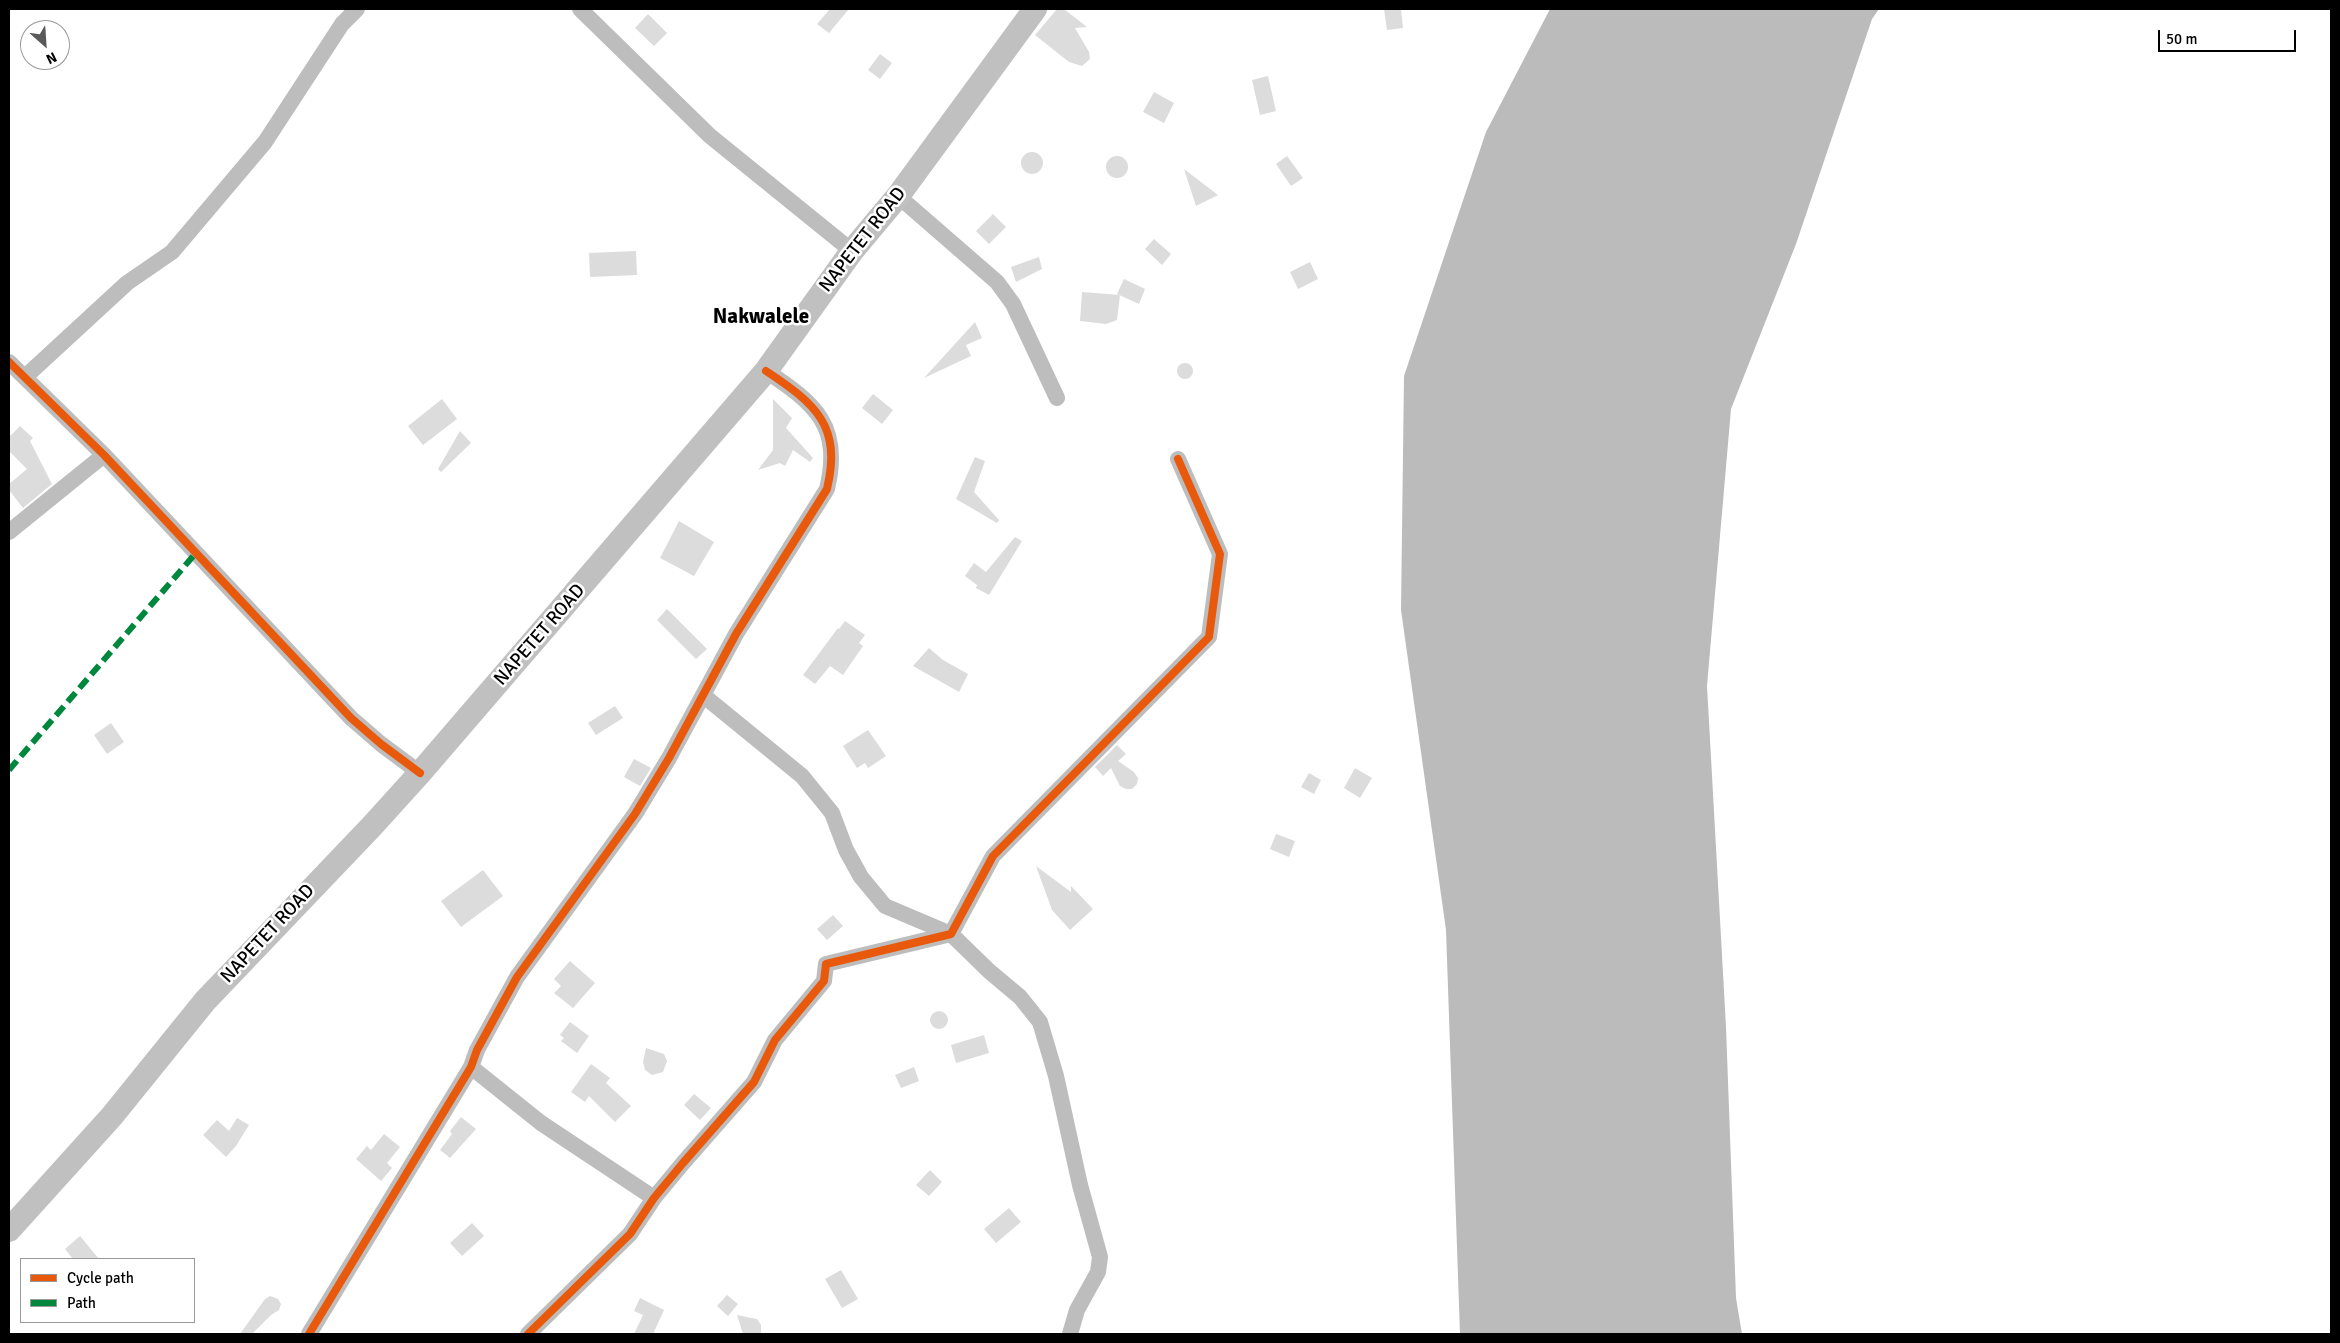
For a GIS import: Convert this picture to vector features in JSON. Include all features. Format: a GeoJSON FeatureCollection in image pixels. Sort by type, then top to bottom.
{"type":"FeatureCollection","features":[{"type":"Feature","properties":{"kind":"main road","name":"NAPETET ROAD"},"geometry":{"type":"LineString","coordinates":[[9,1230],[112,1116],[205,1001],[372,826],[420,772],[766,371],[852,251],[898,196],[1035,9]]}},
{"type":"Feature","properties":{"kind":"street"},"geometry":{"type":"LineString","coordinates":[[25,376],[128,283],[172,252],[265,142],[342,24],[357,9]]}},
{"type":"Feature","properties":{"kind":"street"},"geometry":{"type":"LineString","coordinates":[[580,9],[710,136],[852,251]]}},
{"type":"Feature","properties":{"kind":"street"},"geometry":{"type":"LineString","coordinates":[[898,196],[997,282],[1013,304],[1057,398]]}},
{"type":"Feature","properties":{"kind":"street"},"geometry":{"type":"LineString","coordinates":[[9,362],[104,455],[351,718],[381,744],[420,772]]}},
{"type":"Feature","properties":{"kind":"street"},"geometry":{"type":"LineString","coordinates":[[309,1334],[471,1067],[477,1050],[517,977],[635,814],[704,696],[736,634],[826,489],[830,472],[829,433],[822,421],[802,397],[766,371]]}},
{"type":"Feature","properties":{"kind":"street"},"geometry":{"type":"LineString","coordinates":[[9,532],[104,455]]}},
{"type":"Feature","properties":{"kind":"street"},"geometry":{"type":"LineString","coordinates":[[528,1334],[630,1234],[654,1198],[754,1082],[775,1040],[824,982],[826,964],[951,934],[993,856],[1208,637],[1220,554],[1178,459]]}},
{"type":"Feature","properties":{"kind":"street"},"geometry":{"type":"LineString","coordinates":[[704,696],[802,776],[832,814],[846,850],[861,877],[885,906],[951,934],[989,971],[1020,997],[1040,1022],[1056,1076],[1080,1185],[1100,1257],[1098,1272],[1077,1310],[1070,1334]]}},
{"type":"Feature","properties":{"kind":"street"},"geometry":{"type":"LineString","coordinates":[[471,1067],[541,1123],[654,1198]]}},
{"type":"Feature","properties":{"kind":"shaded area"},"geometry":{"type":"Polygon","coordinates":[[[1550,9],[1879,9],[1872,19],[1796,244],[1731,409],[1707,686],[1726,1027],[1736,1298],[1742,1334],[1460,1334],[1446,930],[1401,610],[1404,376],[1486,132],[1550,9]]]}},
{"type":"Feature","properties":{"kind":"building"},"geometry":{"type":"Polygon","coordinates":[[[830,9],[849,9],[829,33],[817,24],[830,9]]]}},
{"type":"Feature","properties":{"kind":"building"},"geometry":{"type":"Polygon","coordinates":[[[1057,9],[1064,9],[1087,27],[1075,28],[1089,52],[1090,59],[1082,66],[1069,62],[1035,35],[1057,9]]]}},
{"type":"Feature","properties":{"kind":"building"},"geometry":{"type":"Polygon","coordinates":[[[1384,9],[1401,9],[1403,28],[1387,30],[1384,9]]]}},
{"type":"Feature","properties":{"kind":"building"},"geometry":{"type":"Polygon","coordinates":[[[648,14],[667,33],[654,46],[635,28],[648,14]]]}},
{"type":"Feature","properties":{"kind":"building"},"geometry":{"type":"Polygon","coordinates":[[[880,54],[892,63],[880,79],[868,70],[880,54]]]}},
{"type":"Feature","properties":{"kind":"building"},"geometry":{"type":"Polygon","coordinates":[[[1268,76],[1276,111],[1260,115],[1252,80],[1268,76]]]}},
{"type":"Feature","properties":{"kind":"building"},"geometry":{"type":"Polygon","coordinates":[[[1154,92],[1174,103],[1164,123],[1143,112],[1154,92]]]}},
{"type":"Feature","properties":{"kind":"building"},"geometry":{"type":"Polygon","coordinates":[[[1032,152],[1040,155],[1043,163],[1040,171],[1032,174],[1024,171],[1021,163],[1024,155],[1032,152]]]}},
{"type":"Feature","properties":{"kind":"building"},"geometry":{"type":"Polygon","coordinates":[[[1117,156],[1125,159],[1128,167],[1125,175],[1117,178],[1109,175],[1106,167],[1109,159],[1117,156]]]}},
{"type":"Feature","properties":{"kind":"building"},"geometry":{"type":"Polygon","coordinates":[[[1287,156],[1303,178],[1291,186],[1276,164],[1287,156]]]}},
{"type":"Feature","properties":{"kind":"building"},"geometry":{"type":"Polygon","coordinates":[[[1184,169],[1218,195],[1196,206],[1184,169]]]}},
{"type":"Feature","properties":{"kind":"building"},"geometry":{"type":"Polygon","coordinates":[[[993,214],[1006,227],[989,244],[976,231],[993,214]]]}},
{"type":"Feature","properties":{"kind":"building"},"geometry":{"type":"Polygon","coordinates":[[[1154,239],[1171,254],[1162,265],[1145,249],[1154,239]]]}},
{"type":"Feature","properties":{"kind":"building"},"geometry":{"type":"Polygon","coordinates":[[[636,251],[637,275],[590,277],[589,253],[636,251]]]}},
{"type":"Feature","properties":{"kind":"building"},"geometry":{"type":"Polygon","coordinates":[[[1039,257],[1042,269],[1016,282],[1011,267],[1039,257]]]}},
{"type":"Feature","properties":{"kind":"building"},"geometry":{"type":"Polygon","coordinates":[[[1310,262],[1318,279],[1298,289],[1290,272],[1310,262]]]}},
{"type":"Feature","properties":{"kind":"building"},"geometry":{"type":"Polygon","coordinates":[[[1124,279],[1145,289],[1139,304],[1117,294],[1124,279]]]}},
{"type":"Feature","properties":{"kind":"building"},"geometry":{"type":"Polygon","coordinates":[[[1082,292],[1120,295],[1117,320],[1106,324],[1080,321],[1082,292]]]}},
{"type":"Feature","properties":{"kind":"building"},"geometry":{"type":"Polygon","coordinates":[[[975,322],[982,338],[966,345],[971,356],[924,378],[975,322]]]}},
{"type":"Feature","properties":{"kind":"building"},"geometry":{"type":"Polygon","coordinates":[[[1185,363],[1193,371],[1185,379],[1177,371],[1185,363]]]}},
{"type":"Feature","properties":{"kind":"building"},"geometry":{"type":"Polygon","coordinates":[[[873,394],[893,410],[882,424],[862,408],[873,394]]]}},
{"type":"Feature","properties":{"kind":"building"},"geometry":{"type":"Polygon","coordinates":[[[442,399],[457,419],[423,445],[408,426],[442,399]]]}},
{"type":"Feature","properties":{"kind":"building"},"geometry":{"type":"Polygon","coordinates":[[[773,399],[792,418],[786,428],[813,458],[810,462],[793,450],[785,466],[780,463],[758,470],[773,450],[773,399]]]}},
{"type":"Feature","properties":{"kind":"building"},"geometry":{"type":"Polygon","coordinates":[[[20,426],[33,438],[30,441],[52,484],[23,508],[9,490],[9,484],[27,469],[9,451],[9,437],[20,426]]]}},
{"type":"Feature","properties":{"kind":"building"},"geometry":{"type":"Polygon","coordinates":[[[460,431],[471,443],[441,472],[438,469],[460,431]]]}},
{"type":"Feature","properties":{"kind":"building"},"geometry":{"type":"Polygon","coordinates":[[[975,457],[985,461],[974,492],[999,520],[997,523],[956,499],[975,457]]]}},
{"type":"Feature","properties":{"kind":"building"},"geometry":{"type":"Polygon","coordinates":[[[679,521],[714,542],[694,576],[660,558],[679,521]]]}},
{"type":"Feature","properties":{"kind":"building"},"geometry":{"type":"Polygon","coordinates":[[[1015,537],[1022,541],[989,595],[976,588],[977,585],[965,576],[974,563],[986,572],[1015,537]]]}},
{"type":"Feature","properties":{"kind":"building"},"geometry":{"type":"Polygon","coordinates":[[[667,609],[707,649],[696,659],[657,620],[667,609]]]}},
{"type":"Feature","properties":{"kind":"building"},"geometry":{"type":"Polygon","coordinates":[[[845,621],[865,635],[859,643],[863,646],[843,675],[830,666],[815,684],[803,675],[845,621]]]}},
{"type":"Feature","properties":{"kind":"building"},"geometry":{"type":"Polygon","coordinates":[[[929,648],[943,660],[968,674],[959,692],[913,666],[929,648]]]}},
{"type":"Feature","properties":{"kind":"building"},"geometry":{"type":"Polygon","coordinates":[[[615,706],[623,718],[596,735],[588,723],[615,706]]]}},
{"type":"Feature","properties":{"kind":"building"},"geometry":{"type":"Polygon","coordinates":[[[111,723],[124,742],[107,754],[94,735],[111,723]]]}},
{"type":"Feature","properties":{"kind":"building"},"geometry":{"type":"Polygon","coordinates":[[[868,730],[886,756],[868,768],[865,763],[857,768],[843,746],[868,730]]]}},
{"type":"Feature","properties":{"kind":"building"},"geometry":{"type":"Polygon","coordinates":[[[1117,745],[1126,754],[1118,761],[1134,772],[1138,778],[1137,784],[1132,789],[1120,786],[1111,768],[1103,776],[1095,767],[1117,745]]]}},
{"type":"Feature","properties":{"kind":"building"},"geometry":{"type":"Polygon","coordinates":[[[634,759],[651,768],[640,786],[624,777],[634,759]]]}},
{"type":"Feature","properties":{"kind":"building"},"geometry":{"type":"Polygon","coordinates":[[[1355,768],[1372,778],[1360,798],[1344,788],[1355,768]]]}},
{"type":"Feature","properties":{"kind":"building"},"geometry":{"type":"Polygon","coordinates":[[[1309,773],[1321,780],[1314,794],[1301,787],[1309,773]]]}},
{"type":"Feature","properties":{"kind":"building"},"geometry":{"type":"Polygon","coordinates":[[[1276,834],[1295,841],[1289,857],[1270,849],[1276,834]]]}},
{"type":"Feature","properties":{"kind":"building"},"geometry":{"type":"Polygon","coordinates":[[[1036,866],[1071,892],[1071,886],[1093,909],[1070,930],[1052,910],[1036,866]]]}},
{"type":"Feature","properties":{"kind":"building"},"geometry":{"type":"Polygon","coordinates":[[[483,870],[503,896],[461,927],[441,901],[483,870]]]}},
{"type":"Feature","properties":{"kind":"building"},"geometry":{"type":"Polygon","coordinates":[[[833,915],[843,926],[827,940],[817,929],[833,915]]]}},
{"type":"Feature","properties":{"kind":"building"},"geometry":{"type":"Polygon","coordinates":[[[570,961],[595,983],[573,1008],[554,993],[561,986],[554,979],[570,961]]]}},
{"type":"Feature","properties":{"kind":"building"},"geometry":{"type":"Polygon","coordinates":[[[939,1011],[945,1014],[948,1020],[945,1026],[939,1029],[933,1026],[930,1020],[933,1014],[939,1011]]]}},
{"type":"Feature","properties":{"kind":"building"},"geometry":{"type":"Polygon","coordinates":[[[570,1022],[589,1036],[577,1053],[561,1041],[564,1038],[560,1035],[570,1022]]]}},
{"type":"Feature","properties":{"kind":"building"},"geometry":{"type":"Polygon","coordinates":[[[984,1035],[989,1053],[956,1063],[951,1045],[984,1035]]]}},
{"type":"Feature","properties":{"kind":"building"},"geometry":{"type":"Polygon","coordinates":[[[646,1048],[664,1054],[667,1061],[663,1072],[652,1075],[645,1070],[643,1062],[646,1048]]]}},
{"type":"Feature","properties":{"kind":"building"},"geometry":{"type":"Polygon","coordinates":[[[591,1064],[610,1078],[606,1083],[631,1106],[615,1122],[589,1096],[585,1102],[571,1092],[591,1064]]]}},
{"type":"Feature","properties":{"kind":"building"},"geometry":{"type":"Polygon","coordinates":[[[914,1067],[919,1081],[901,1088],[895,1075],[914,1067]]]}},
{"type":"Feature","properties":{"kind":"building"},"geometry":{"type":"Polygon","coordinates":[[[694,1094],[711,1108],[700,1120],[684,1105],[694,1094]]]}},
{"type":"Feature","properties":{"kind":"building"},"geometry":{"type":"Polygon","coordinates":[[[461,1117],[476,1129],[450,1158],[440,1150],[452,1134],[450,1131],[461,1117]]]}},
{"type":"Feature","properties":{"kind":"building"},"geometry":{"type":"Polygon","coordinates":[[[237,1118],[249,1125],[236,1146],[226,1157],[203,1135],[217,1120],[229,1131],[237,1118]]]}},
{"type":"Feature","properties":{"kind":"building"},"geometry":{"type":"Polygon","coordinates":[[[384,1134],[400,1147],[387,1163],[392,1168],[381,1181],[356,1159],[367,1146],[371,1150],[384,1134]]]}},
{"type":"Feature","properties":{"kind":"building"},"geometry":{"type":"Polygon","coordinates":[[[930,1170],[942,1182],[929,1196],[916,1185],[930,1170]]]}},
{"type":"Feature","properties":{"kind":"building"},"geometry":{"type":"Polygon","coordinates":[[[1009,1208],[1021,1222],[996,1243],[984,1229],[1009,1208]]]}},
{"type":"Feature","properties":{"kind":"building"},"geometry":{"type":"Polygon","coordinates":[[[472,1223],[484,1236],[462,1256],[450,1243],[472,1223]]]}},
{"type":"Feature","properties":{"kind":"building"},"geometry":{"type":"Polygon","coordinates":[[[80,1236],[98,1258],[72,1258],[65,1249],[80,1236]]]}},
{"type":"Feature","properties":{"kind":"building"},"geometry":{"type":"Polygon","coordinates":[[[841,1270],[858,1299],[842,1308],[825,1279],[841,1270]]]}},
{"type":"Feature","properties":{"kind":"building"},"geometry":{"type":"Polygon","coordinates":[[[727,1295],[738,1304],[728,1316],[717,1306],[727,1295]]]}},
{"type":"Feature","properties":{"kind":"building"},"geometry":{"type":"Polygon","coordinates":[[[270,1296],[278,1299],[281,1304],[279,1310],[271,1315],[252,1334],[240,1334],[265,1299],[270,1296]]]}},
{"type":"Feature","properties":{"kind":"building"},"geometry":{"type":"Polygon","coordinates":[[[640,1298],[664,1310],[653,1334],[634,1334],[643,1315],[634,1311],[640,1298]]]}},
{"type":"Feature","properties":{"kind":"building"},"geometry":{"type":"Polygon","coordinates":[[[737,1315],[757,1319],[761,1325],[761,1334],[743,1334],[737,1315]]]}},
{"type":"Feature","properties":{"kind":"marked path"},"geometry":{"type":"LineString","coordinates":[[9,770],[195,554]]}},
{"type":"Feature","properties":{"kind":"cycle path"},"geometry":{"type":"LineString","coordinates":[[9,362],[104,455],[351,718],[381,744],[420,773]]}},
{"type":"Feature","properties":{"kind":"cycle path"},"geometry":{"type":"LineString","coordinates":[[309,1334],[471,1067],[477,1050],[517,977],[635,814],[669,758],[736,634],[827,489],[831,467],[831,449],[821,419],[799,394],[766,371]]}},
{"type":"Feature","properties":{"kind":"cycle path"},"geometry":{"type":"LineString","coordinates":[[528,1334],[630,1234],[654,1198],[754,1082],[775,1040],[824,981],[826,964],[951,934],[993,856],[1209,637],[1220,554],[1178,459]]}},
{"type":"Feature","properties":{"kind":"district","name":"Nakwalele"},"geometry":{"type":"Point","coordinates":[761,317]}}]}
